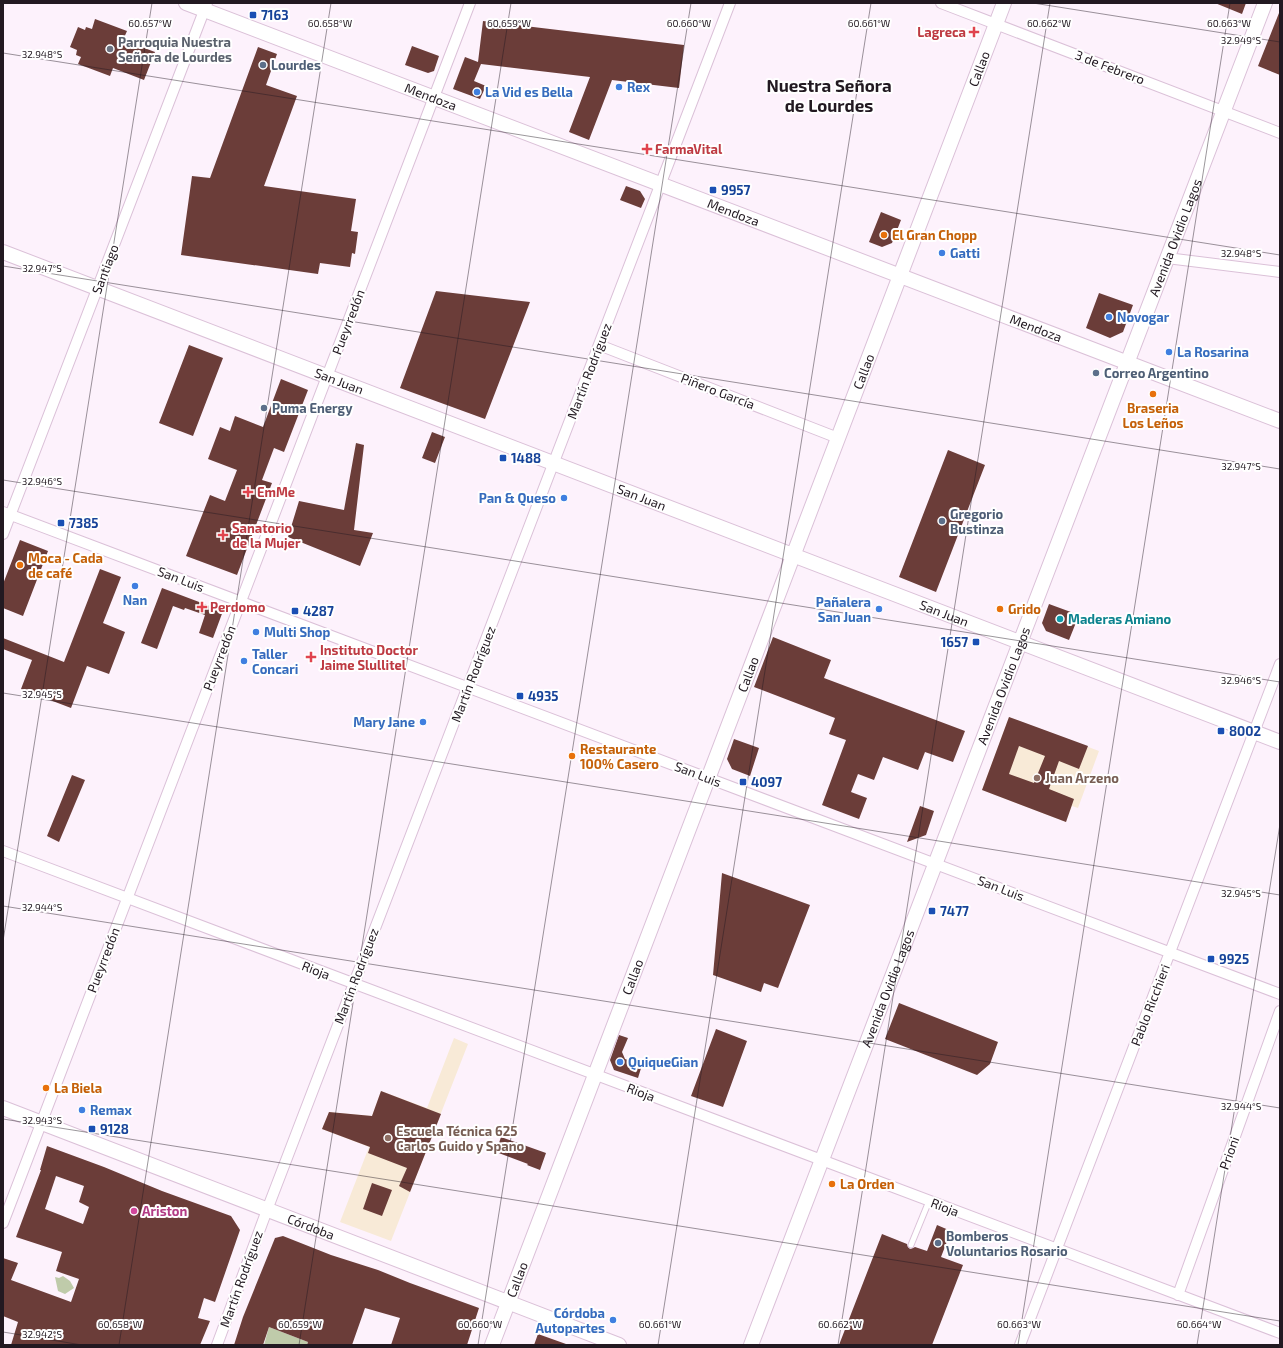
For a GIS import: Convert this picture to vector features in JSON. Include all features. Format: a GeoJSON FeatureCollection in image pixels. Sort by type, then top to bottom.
{"type":"FeatureCollection","features":[{"type":"Feature","properties":{"kind":"main road","name":"Mendoza"},"geometry":{"type":"LineString","coordinates":[[186,3],[206,6],[434,98],[1280,421]]}},
{"type":"Feature","properties":{"kind":"main road","name":"Callao"},"geometry":{"type":"LineString","coordinates":[[492,1345],[1004,3]]}},
{"type":"Feature","properties":{"kind":"main road","name":"Avenida Ovidio Lagos"},"geometry":{"type":"LineString","coordinates":[[751,1345],[1265,3]]}},
{"type":"Feature","properties":{"kind":"main road","name":"San Juan"},"geometry":{"type":"LineString","coordinates":[[3,252],[1280,742]]}},
{"type":"Feature","properties":{"kind":"main road","name":"Córdoba"},"geometry":{"type":"LineString","coordinates":[[3,1108],[619,1345]]}},
{"type":"Feature","properties":{"kind":"street","name":"Pueyrredón"},"geometry":{"type":"LineString","coordinates":[[3,1223],[470,3]]}},
{"type":"Feature","properties":{"kind":"street","name":"Martín Rodríguez"},"geometry":{"type":"LineString","coordinates":[[217,1345],[353,984],[730,3]]}},
{"type":"Feature","properties":{"kind":"street","name":"3 de Febrero"},"geometry":{"type":"LineString","coordinates":[[941,3],[1224,110],[1280,133]]}},
{"type":"Feature","properties":{"kind":"street","name":"Santiago"},"geometry":{"type":"LineString","coordinates":[[3,534],[7,513],[98,288],[206,6]]}},
{"type":"Feature","properties":{"kind":"street"},"geometry":{"type":"LineString","coordinates":[[1167,258],[1280,272]]}},
{"type":"Feature","properties":{"kind":"street","name":"Piñero García"},"geometry":{"type":"LineString","coordinates":[[599,345],[838,438]]}},
{"type":"Feature","properties":{"kind":"street","name":"San Luis"},"geometry":{"type":"LineString","coordinates":[[7,513],[1280,994]]}},
{"type":"Feature","properties":{"kind":"street","name":"Pablo Ricchieri"},"geometry":{"type":"LineString","coordinates":[[1020,1345],[1280,664]]}},
{"type":"Feature","properties":{"kind":"street","name":"Rioja"},"geometry":{"type":"LineString","coordinates":[[3,851],[1280,1333]]}},
{"type":"Feature","properties":{"kind":"street","name":"Prioni"},"geometry":{"type":"LineString","coordinates":[[1178,1295],[1280,1012]]}},
{"type":"Feature","properties":{"kind":"lane"},"geometry":{"type":"LineString","coordinates":[[911,1245],[929,1201]]}},
{"type":"Feature","properties":{"kind":"shaded area","name":"Juan Arzeno"},"geometry":{"type":"Polygon","coordinates":[[[1009,717],[1099,751],[1078,808],[1072,806],[1066,822],[982,790],[1009,717]]]}},
{"type":"Feature","properties":{"kind":"shaded area","name":"Escuela Técnica 625 Carlos Guido y Spano"},"geometry":{"type":"Polygon","coordinates":[[[454,1038],[468,1044],[391,1241],[340,1222],[369,1147],[322,1129],[329,1112],[372,1116],[381,1091],[427,1108],[454,1038]]]}},
{"type":"Feature","properties":{"kind":"green space"},"geometry":{"type":"Polygon","coordinates":[[[63,1276],[70,1281],[74,1288],[65,1294],[58,1291],[55,1277],[59,1278],[63,1276]]]}},
{"type":"Feature","properties":{"kind":"green space"},"geometry":{"type":"Polygon","coordinates":[[[269,1327],[308,1342],[307,1345],[264,1345],[269,1327]]]}},
{"type":"Feature","properties":{"kind":"building"},"geometry":{"type":"Polygon","coordinates":[[[1215,3],[1246,3],[1242,14],[1215,3]]]}},
{"type":"Feature","properties":{"kind":"building"},"geometry":{"type":"Polygon","coordinates":[[[1280,13],[1280,75],[1258,66],[1280,13]]]}},
{"type":"Feature","properties":{"kind":"building","name":"Parroquia Nuestra Señora de Lourdes"},"geometry":{"type":"Polygon","coordinates":[[[95,19],[127,31],[123,40],[155,52],[144,80],[113,68],[110,76],[78,64],[81,57],[76,55],[77,50],[70,47],[78,27],[85,30],[86,27],[92,29],[95,19]]]}},
{"type":"Feature","properties":{"kind":"building"},"geometry":{"type":"Polygon","coordinates":[[[483,21],[684,45],[679,88],[612,80],[589,140],[569,132],[590,77],[481,64],[474,81],[486,86],[480,99],[453,89],[465,57],[478,62],[483,21]]]}},
{"type":"Feature","properties":{"kind":"building"},"geometry":{"type":"Polygon","coordinates":[[[412,46],[439,56],[434,71],[428,73],[405,65],[412,46]]]}},
{"type":"Feature","properties":{"kind":"building"},"geometry":{"type":"Polygon","coordinates":[[[258,47],[277,54],[266,85],[297,96],[264,186],[356,199],[351,231],[358,232],[355,254],[352,253],[350,267],[320,263],[318,274],[181,255],[192,176],[210,178],[258,47]]]}},
{"type":"Feature","properties":{"kind":"building"},"geometry":{"type":"Polygon","coordinates":[[[626,186],[640,191],[645,199],[641,208],[620,200],[626,186]]]}},
{"type":"Feature","properties":{"kind":"building"},"geometry":{"type":"Polygon","coordinates":[[[881,212],[901,220],[892,243],[882,247],[869,242],[881,212]]]}},
{"type":"Feature","properties":{"kind":"building"},"geometry":{"type":"Polygon","coordinates":[[[436,291],[530,302],[485,419],[400,388],[436,291]]]}},
{"type":"Feature","properties":{"kind":"building","name":"Novogar"},"geometry":{"type":"Polygon","coordinates":[[[1099,293],[1133,305],[1123,332],[1110,338],[1086,328],[1099,293]]]}},
{"type":"Feature","properties":{"kind":"building"},"geometry":{"type":"Polygon","coordinates":[[[189,345],[223,358],[193,436],[159,423],[189,345]]]}},
{"type":"Feature","properties":{"kind":"building"},"geometry":{"type":"Polygon","coordinates":[[[281,379],[308,390],[284,452],[274,448],[262,480],[272,483],[237,575],[186,556],[210,495],[225,501],[237,470],[208,459],[220,427],[230,431],[235,416],[263,427],[281,379]]]}},
{"type":"Feature","properties":{"kind":"building"},"geometry":{"type":"Polygon","coordinates":[[[432,432],[445,437],[435,463],[422,458],[432,432]]]}},
{"type":"Feature","properties":{"kind":"building"},"geometry":{"type":"Polygon","coordinates":[[[356,443],[364,445],[354,530],[373,533],[360,566],[288,537],[299,501],[344,510],[356,443]]]}},
{"type":"Feature","properties":{"kind":"building","name":"Gregorio Bustinza"},"geometry":{"type":"Polygon","coordinates":[[[948,450],[985,465],[936,592],[899,577],[948,450]]]}},
{"type":"Feature","properties":{"kind":"building"},"geometry":{"type":"Polygon","coordinates":[[[20,540],[48,551],[23,616],[3,608],[3,584],[20,540]]]}},
{"type":"Feature","properties":{"kind":"building"},"geometry":{"type":"Polygon","coordinates":[[[100,569],[121,577],[103,623],[125,632],[109,674],[87,666],[71,708],[21,689],[32,660],[3,649],[3,638],[64,662],[100,569]]]}},
{"type":"Feature","properties":{"kind":"building"},"geometry":{"type":"Polygon","coordinates":[[[162,588],[223,611],[213,638],[199,633],[205,615],[185,608],[184,610],[173,606],[157,649],[141,643],[162,588]]]}},
{"type":"Feature","properties":{"kind":"building","name":"Maderas Amiano"},"geometry":{"type":"Polygon","coordinates":[[[1049,604],[1079,615],[1069,640],[1046,631],[1042,623],[1049,604]]]}},
{"type":"Feature","properties":{"kind":"building"},"geometry":{"type":"Polygon","coordinates":[[[773,637],[831,660],[824,678],[965,731],[953,762],[925,752],[918,770],[883,757],[874,780],[858,774],[851,792],[867,798],[859,819],[822,805],[846,740],[829,734],[835,718],[754,687],[773,637]]]}},
{"type":"Feature","properties":{"kind":"building","name":"Juan Arzeno"},"geometry":{"type":"Polygon","coordinates":[[[1009,717],[1088,746],[1079,769],[1059,761],[1049,789],[1074,799],[1066,822],[982,790],[1009,717]],[[1019,746],[1009,774],[1034,783],[1045,756],[1019,746]]]}},
{"type":"Feature","properties":{"kind":"building"},"geometry":{"type":"Polygon","coordinates":[[[734,739],[759,748],[750,776],[732,769],[727,759],[734,739]]]}},
{"type":"Feature","properties":{"kind":"building"},"geometry":{"type":"Polygon","coordinates":[[[72,775],[85,780],[59,842],[47,836],[72,775]]]}},
{"type":"Feature","properties":{"kind":"building"},"geometry":{"type":"Polygon","coordinates":[[[920,806],[934,811],[926,835],[907,842],[920,806]]]}},
{"type":"Feature","properties":{"kind":"building"},"geometry":{"type":"Polygon","coordinates":[[[722,873],[810,905],[778,988],[764,983],[761,992],[713,975],[722,873]]]}},
{"type":"Feature","properties":{"kind":"building"},"geometry":{"type":"Polygon","coordinates":[[[899,1003],[998,1042],[990,1064],[977,1075],[885,1039],[899,1003]]]}},
{"type":"Feature","properties":{"kind":"building"},"geometry":{"type":"Polygon","coordinates":[[[716,1029],[747,1041],[723,1107],[691,1096],[716,1029]]]}},
{"type":"Feature","properties":{"kind":"building"},"geometry":{"type":"Polygon","coordinates":[[[619,1035],[628,1038],[622,1052],[625,1059],[642,1065],[638,1078],[614,1070],[610,1060],[619,1035]]]}},
{"type":"Feature","properties":{"kind":"building"},"geometry":{"type":"Polygon","coordinates":[[[381,1091],[441,1114],[410,1192],[399,1186],[407,1168],[368,1153],[370,1147],[322,1129],[329,1112],[372,1116],[381,1091]]]}},
{"type":"Feature","properties":{"kind":"building"},"geometry":{"type":"Polygon","coordinates":[[[501,1137],[546,1153],[540,1170],[496,1152],[501,1137]]]}},
{"type":"Feature","properties":{"kind":"building"},"geometry":{"type":"Polygon","coordinates":[[[47,1146],[231,1216],[240,1230],[215,1302],[204,1298],[198,1318],[210,1321],[200,1345],[11,1345],[18,1322],[3,1316],[3,1258],[18,1263],[11,1280],[71,1302],[79,1279],[56,1271],[62,1252],[16,1237],[47,1146]],[[56,1176],[45,1209],[83,1224],[89,1207],[79,1202],[84,1186],[56,1176]]]}},
{"type":"Feature","properties":{"kind":"building"},"geometry":{"type":"Polygon","coordinates":[[[372,1183],[392,1190],[382,1216],[363,1209],[372,1183]]]}},
{"type":"Feature","properties":{"kind":"building"},"geometry":{"type":"Polygon","coordinates":[[[937,1225],[951,1231],[941,1257],[963,1265],[932,1345],[839,1345],[882,1234],[907,1244],[910,1249],[915,1247],[927,1251],[937,1225]]]}},
{"type":"Feature","properties":{"kind":"building"},"geometry":{"type":"Polygon","coordinates":[[[283,1236],[331,1255],[378,1270],[479,1308],[467,1345],[391,1345],[400,1318],[365,1308],[352,1345],[307,1345],[308,1342],[269,1327],[263,1345],[234,1345],[243,1317],[275,1238],[283,1236]]]}},
{"type":"Feature","properties":{"kind":"building"},"geometry":{"type":"Polygon","coordinates":[[[538,1334],[566,1344],[566,1345],[534,1345],[538,1334]]]}},
{"type":"Feature","properties":{"kind":"place","name":"7163"},"geometry":{"type":"Point","coordinates":[253,15]}},
{"type":"Feature","properties":{"kind":"place","name":"Lagreca"},"geometry":{"type":"Point","coordinates":[974,32]}},
{"type":"Feature","properties":{"kind":"place","name":"Parroquia Nuestra Señora de Lourdes"},"geometry":{"type":"Point","coordinates":[110,49]}},
{"type":"Feature","properties":{"kind":"place","name":"Lourdes"},"geometry":{"type":"Point","coordinates":[263,65]}},
{"type":"Feature","properties":{"kind":"place","name":"Rex"},"geometry":{"type":"Point","coordinates":[619,87]}},
{"type":"Feature","properties":{"kind":"place","name":"La Vid es Bella"},"geometry":{"type":"Point","coordinates":[477,92]}},
{"type":"Feature","properties":{"kind":"place","name":"FarmaVital"},"geometry":{"type":"Point","coordinates":[647,149]}},
{"type":"Feature","properties":{"kind":"place","name":"9957"},"geometry":{"type":"Point","coordinates":[713,190]}},
{"type":"Feature","properties":{"kind":"place","name":"El Gran Chopp"},"geometry":{"type":"Point","coordinates":[884,235]}},
{"type":"Feature","properties":{"kind":"place","name":"Gatti"},"geometry":{"type":"Point","coordinates":[942,253]}},
{"type":"Feature","properties":{"kind":"place","name":"Novogar"},"geometry":{"type":"Point","coordinates":[1109,317]}},
{"type":"Feature","properties":{"kind":"place","name":"La Rosarina"},"geometry":{"type":"Point","coordinates":[1169,352]}},
{"type":"Feature","properties":{"kind":"place","name":"Correo Argentino"},"geometry":{"type":"Point","coordinates":[1096,373]}},
{"type":"Feature","properties":{"kind":"place","name":"Braseria Los Leños"},"geometry":{"type":"Point","coordinates":[1153,394]}},
{"type":"Feature","properties":{"kind":"place","name":"Puma Energy"},"geometry":{"type":"Point","coordinates":[264,408]}},
{"type":"Feature","properties":{"kind":"place","name":"1488"},"geometry":{"type":"Point","coordinates":[503,458]}},
{"type":"Feature","properties":{"kind":"place","name":"EmMe"},"geometry":{"type":"Point","coordinates":[248,492]}},
{"type":"Feature","properties":{"kind":"place","name":"Pan & Queso"},"geometry":{"type":"Point","coordinates":[564,498]}},
{"type":"Feature","properties":{"kind":"place","name":"Gregorio Bustinza"},"geometry":{"type":"Point","coordinates":[942,521]}},
{"type":"Feature","properties":{"kind":"place","name":"7385"},"geometry":{"type":"Point","coordinates":[61,523]}},
{"type":"Feature","properties":{"kind":"place","name":"Sanatorio de la Mujer"},"geometry":{"type":"Point","coordinates":[223,535]}},
{"type":"Feature","properties":{"kind":"place","name":"Moca - Cada de café"},"geometry":{"type":"Point","coordinates":[20,565]}},
{"type":"Feature","properties":{"kind":"place","name":"Nan"},"geometry":{"type":"Point","coordinates":[135,586]}},
{"type":"Feature","properties":{"kind":"place","name":"Perdomo"},"geometry":{"type":"Point","coordinates":[202,607]}},
{"type":"Feature","properties":{"kind":"place","name":"Pañalera San Juan"},"geometry":{"type":"Point","coordinates":[879,609]}},
{"type":"Feature","properties":{"kind":"place","name":"Grido"},"geometry":{"type":"Point","coordinates":[1000,609]}},
{"type":"Feature","properties":{"kind":"place","name":"4287"},"geometry":{"type":"Point","coordinates":[295,611]}},
{"type":"Feature","properties":{"kind":"place","name":"Maderas Amiano"},"geometry":{"type":"Point","coordinates":[1060,619]}},
{"type":"Feature","properties":{"kind":"place","name":"Multi Shop"},"geometry":{"type":"Point","coordinates":[256,632]}},
{"type":"Feature","properties":{"kind":"place","name":"1657"},"geometry":{"type":"Point","coordinates":[976,642]}},
{"type":"Feature","properties":{"kind":"place","name":"Instituto Doctor Jaime Slullitel"},"geometry":{"type":"Point","coordinates":[311,657]}},
{"type":"Feature","properties":{"kind":"place","name":"Taller Concari"},"geometry":{"type":"Point","coordinates":[244,661]}},
{"type":"Feature","properties":{"kind":"place","name":"4935"},"geometry":{"type":"Point","coordinates":[520,696]}},
{"type":"Feature","properties":{"kind":"place","name":"Mary Jane"},"geometry":{"type":"Point","coordinates":[423,722]}},
{"type":"Feature","properties":{"kind":"place","name":"8002"},"geometry":{"type":"Point","coordinates":[1221,731]}},
{"type":"Feature","properties":{"kind":"place","name":"Restaurante 100% Casero"},"geometry":{"type":"Point","coordinates":[572,756]}},
{"type":"Feature","properties":{"kind":"place","name":"Juan Arzeno"},"geometry":{"type":"Point","coordinates":[1037,778]}},
{"type":"Feature","properties":{"kind":"place","name":"4097"},"geometry":{"type":"Point","coordinates":[743,782]}},
{"type":"Feature","properties":{"kind":"place","name":"7477"},"geometry":{"type":"Point","coordinates":[932,911]}},
{"type":"Feature","properties":{"kind":"place","name":"9925"},"geometry":{"type":"Point","coordinates":[1211,959]}},
{"type":"Feature","properties":{"kind":"place","name":"QuiqueGian"},"geometry":{"type":"Point","coordinates":[620,1062]}},
{"type":"Feature","properties":{"kind":"place","name":"La Biela"},"geometry":{"type":"Point","coordinates":[46,1088]}},
{"type":"Feature","properties":{"kind":"place","name":"Remax"},"geometry":{"type":"Point","coordinates":[82,1110]}},
{"type":"Feature","properties":{"kind":"place","name":"9128"},"geometry":{"type":"Point","coordinates":[92,1129]}},
{"type":"Feature","properties":{"kind":"place","name":"Escuela Técnica 625 Carlos Guido y Spano"},"geometry":{"type":"Point","coordinates":[388,1138]}},
{"type":"Feature","properties":{"kind":"place","name":"La Orden"},"geometry":{"type":"Point","coordinates":[832,1184]}},
{"type":"Feature","properties":{"kind":"place","name":"Ariston"},"geometry":{"type":"Point","coordinates":[134,1211]}},
{"type":"Feature","properties":{"kind":"place","name":"Bomberos Voluntarios Rosario"},"geometry":{"type":"Point","coordinates":[938,1243]}},
{"type":"Feature","properties":{"kind":"place","name":"Córdoba Autopartes"},"geometry":{"type":"Point","coordinates":[613,1320]}},
{"type":"Feature","properties":{"kind":"district","name":"Nuestra Señora de Lourdes"},"geometry":{"type":"Point","coordinates":[829,96]}}]}
